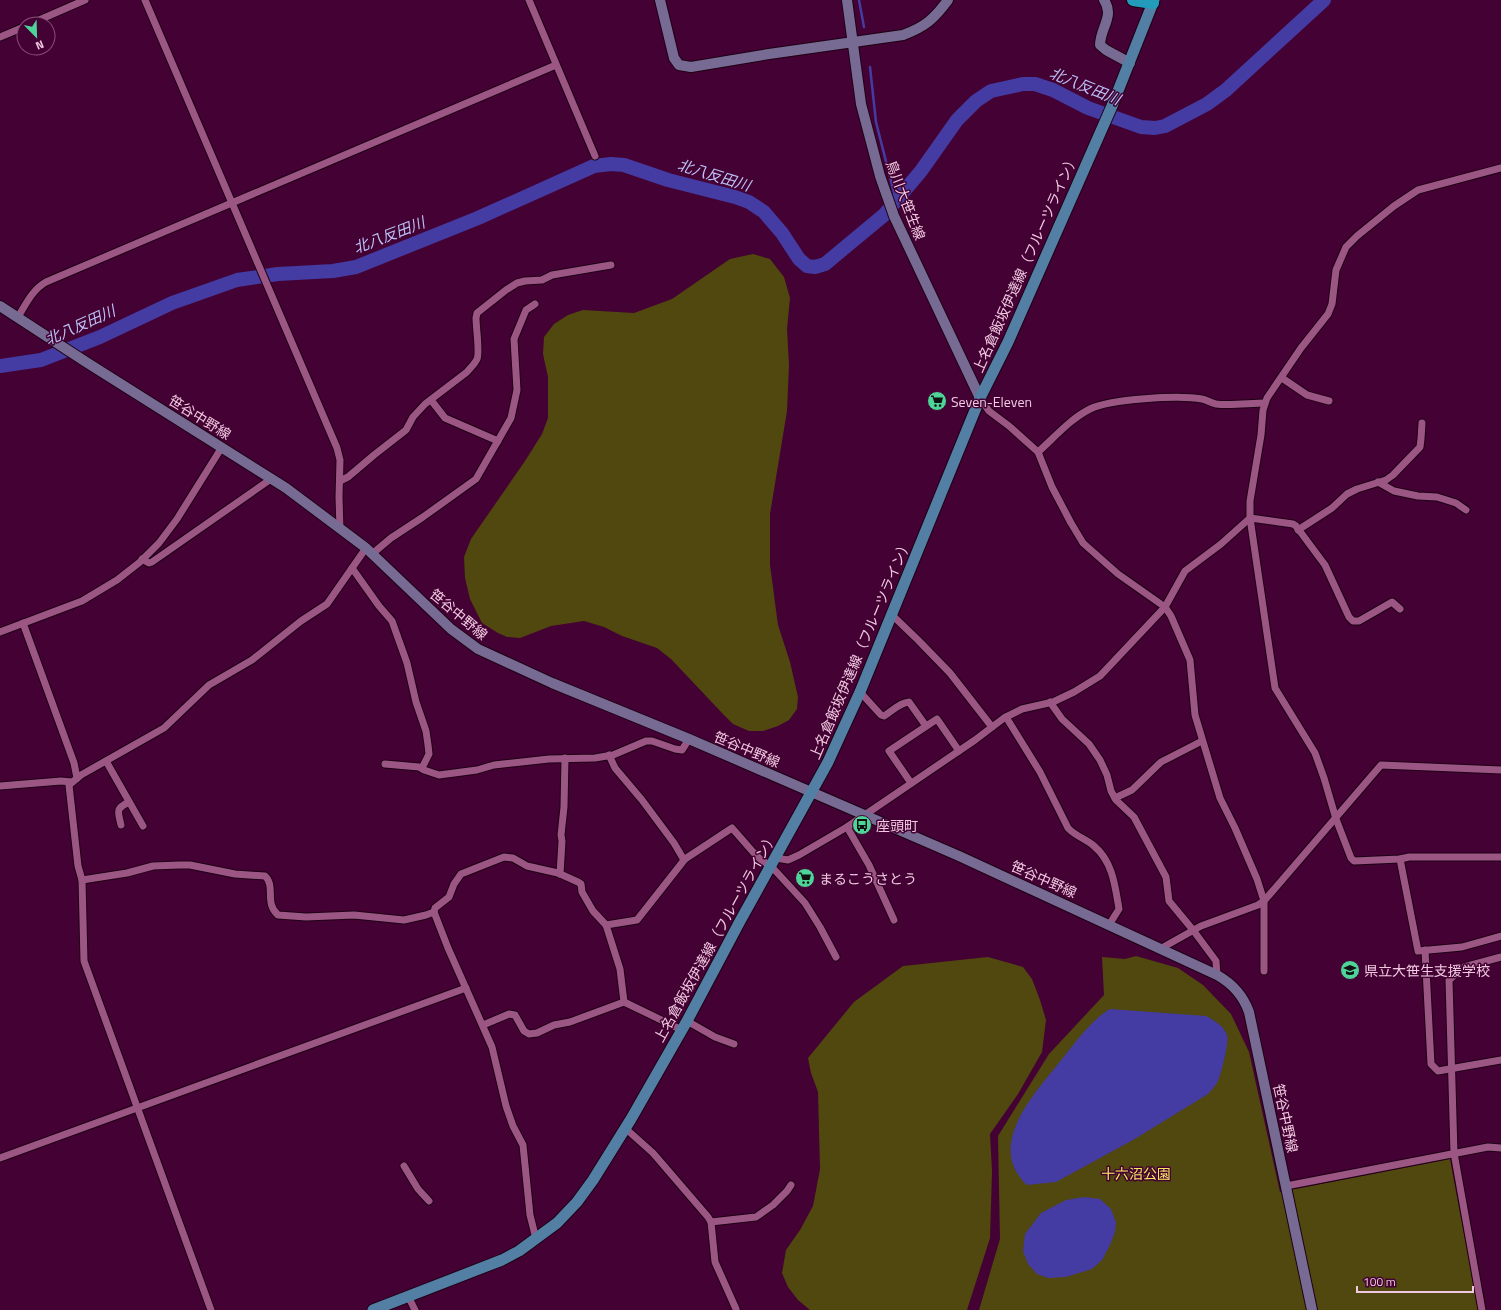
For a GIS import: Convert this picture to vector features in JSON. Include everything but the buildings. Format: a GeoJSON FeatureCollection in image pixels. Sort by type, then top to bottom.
{"type":"FeatureCollection","features":[{"type":"Feature","properties":{"kind":"highway"},"geometry":{"type":"LineString","coordinates":[[1133,0],[1152,1]]}},
{"type":"Feature","properties":{"kind":"main road","name":"上名倉飯坂伊達線（フルーツライン）"},"geometry":{"type":"LineString","coordinates":[[373,1310],[517,1253],[557,1223],[577,1202],[593,1180],[625,1128],[685,1026],[828,762],[860,692],[980,398],[1008,342],[1111,109],[1130,63],[1152,1]]}},
{"type":"Feature","properties":{"kind":"street"},"geometry":{"type":"LineString","coordinates":[[48,16],[85,0]]}},
{"type":"Feature","properties":{"kind":"street"},"geometry":{"type":"LineString","coordinates":[[145,0],[337,448],[340,460],[340,529]]}},
{"type":"Feature","properties":{"kind":"street"},"geometry":{"type":"LineString","coordinates":[[529,0],[595,156]]}},
{"type":"Feature","properties":{"kind":"street"},"geometry":{"type":"LineString","coordinates":[[660,0],[674,58],[679,65],[684,67],[903,35],[916,30],[929,22],[948,0]]}},
{"type":"Feature","properties":{"kind":"street","name":"鳥川大笹生線"},"geometry":{"type":"LineString","coordinates":[[847,0],[861,104],[880,176],[894,216],[980,398]]}},
{"type":"Feature","properties":{"kind":"street"},"geometry":{"type":"LineString","coordinates":[[1104,0],[1108,8],[1108,17],[1100,45],[1106,50],[1130,63]]}},
{"type":"Feature","properties":{"kind":"street"},"geometry":{"type":"LineString","coordinates":[[0,37],[16,30]]}},
{"type":"Feature","properties":{"kind":"street"},"geometry":{"type":"LineString","coordinates":[[18,317],[32,293],[40,286],[556,65]]}},
{"type":"Feature","properties":{"kind":"street"},"geometry":{"type":"LineString","coordinates":[[1501,168],[1418,190],[1394,206],[1357,236],[1346,247],[1340,257],[1336,270],[1332,304],[1328,314],[1267,398],[1265,403],[1250,500],[1250,518],[1275,688],[1315,753],[1346,848],[1354,861],[1409,858],[1501,857]]}},
{"type":"Feature","properties":{"kind":"street"},"geometry":{"type":"LineString","coordinates":[[340,481],[348,477],[406,430],[412,417],[467,372],[477,359],[477,314],[506,290],[517,283],[542,280],[552,275],[611,265]]}},
{"type":"Feature","properties":{"kind":"street"},"geometry":{"type":"LineString","coordinates":[[211,1310],[84,961],[82,880],[78,866],[70,785],[81,775],[164,728],[209,685],[252,660],[301,621],[327,604],[352,568],[369,551],[436,508],[476,479],[511,418],[517,390],[514,339],[526,310],[535,304]]}},
{"type":"Feature","properties":{"kind":"street","name":"笹谷中野線"},"geometry":{"type":"LineString","coordinates":[[0,306],[82,360],[286,488],[369,551],[451,629],[478,649],[552,683],[688,739],[960,856],[1217,975],[1232,986],[1245,1000],[1250,1012],[1312,1310]]}},
{"type":"Feature","properties":{"kind":"street"},"geometry":{"type":"LineString","coordinates":[[1282,378],[1307,395],[1329,401]]}},
{"type":"Feature","properties":{"kind":"street"},"geometry":{"type":"LineString","coordinates":[[980,398],[989,411],[1009,426],[1038,452],[1052,487],[1083,543],[1118,574],[1165,607],[1171,616],[1190,660],[1195,715],[1220,798],[1257,879],[1264,901],[1264,972]]}},
{"type":"Feature","properties":{"kind":"street"},"geometry":{"type":"LineString","coordinates":[[1038,452],[1074,420],[1098,406],[1140,400],[1185,398],[1202,399],[1217,404],[1265,403]]}},
{"type":"Feature","properties":{"kind":"street"},"geometry":{"type":"LineString","coordinates":[[431,400],[445,418],[498,441]]}},
{"type":"Feature","properties":{"kind":"street"},"geometry":{"type":"LineString","coordinates":[[1298,530],[1332,508],[1347,494],[1393,475],[1420,447],[1422,424]]}},
{"type":"Feature","properties":{"kind":"street"},"geometry":{"type":"LineString","coordinates":[[0,632],[82,601],[117,580],[159,543],[222,447]]}},
{"type":"Feature","properties":{"kind":"street"},"geometry":{"type":"LineString","coordinates":[[142,559],[149,563],[152,562],[271,479]]}},
{"type":"Feature","properties":{"kind":"street"},"geometry":{"type":"LineString","coordinates":[[1378,482],[1394,491],[1418,496],[1437,497],[1456,503],[1466,510]]}},
{"type":"Feature","properties":{"kind":"street"},"geometry":{"type":"LineString","coordinates":[[606,925],[637,920],[684,860],[732,828],[761,860],[773,862],[788,860],[800,855],[847,827],[959,751],[1006,717],[1022,708],[1050,702],[1074,692],[1100,676],[1165,607],[1185,571],[1221,544],[1250,518],[1293,524],[1325,565],[1349,618],[1353,621],[1359,621],[1392,602],[1400,609]]}},
{"type":"Feature","properties":{"kind":"street"},"geometry":{"type":"LineString","coordinates":[[352,568],[379,606],[392,621],[408,663],[416,702],[426,731],[428,745],[429,754],[422,768]]}},
{"type":"Feature","properties":{"kind":"street"},"geometry":{"type":"LineString","coordinates":[[892,615],[950,673],[992,727]]}},
{"type":"Feature","properties":{"kind":"street"},"geometry":{"type":"LineString","coordinates":[[23,624],[74,763],[74,780]]}},
{"type":"Feature","properties":{"kind":"street"},"geometry":{"type":"LineString","coordinates":[[860,692],[881,715],[884,716],[895,708],[909,702],[926,726]]}},
{"type":"Feature","properties":{"kind":"street"},"geometry":{"type":"LineString","coordinates":[[1050,702],[1062,719],[1089,744],[1100,760],[1115,798],[1134,817],[1166,878],[1168,901],[1193,930],[1216,961],[1217,975]]}},
{"type":"Feature","properties":{"kind":"street"},"geometry":{"type":"LineString","coordinates":[[1006,717],[1040,772],[1068,828],[1094,846],[1107,860],[1112,872],[1119,909],[1109,925]]}},
{"type":"Feature","properties":{"kind":"street"},"geometry":{"type":"LineString","coordinates":[[911,783],[889,751],[936,719],[959,751]]}},
{"type":"Feature","properties":{"kind":"street"},"geometry":{"type":"LineString","coordinates":[[385,764],[420,767],[432,774],[439,775],[477,770],[494,765],[548,759],[595,758],[613,755],[646,741],[657,742],[682,750],[688,739]]}},
{"type":"Feature","properties":{"kind":"street"},"geometry":{"type":"LineString","coordinates":[[1115,798],[1132,790],[1161,762],[1202,741]]}},
{"type":"Feature","properties":{"kind":"street"},"geometry":{"type":"LineString","coordinates":[[609,755],[615,768],[642,800],[684,860]]}},
{"type":"Feature","properties":{"kind":"street"},"geometry":{"type":"LineString","coordinates":[[560,874],[561,835],[566,777],[565,758]]}},
{"type":"Feature","properties":{"kind":"street"},"geometry":{"type":"LineString","coordinates":[[106,760],[143,826]]}},
{"type":"Feature","properties":{"kind":"street"},"geometry":{"type":"LineString","coordinates":[[1160,949],[1193,930],[1258,905],[1264,901],[1336,819],[1380,765],[1501,770]]}},
{"type":"Feature","properties":{"kind":"street"},"geometry":{"type":"LineString","coordinates":[[0,786],[74,780]]}},
{"type":"Feature","properties":{"kind":"street"},"geometry":{"type":"LineString","coordinates":[[120,825],[118,810],[120,806],[129,802]]}},
{"type":"Feature","properties":{"kind":"street"},"geometry":{"type":"LineString","coordinates":[[847,827],[869,865],[894,920]]}},
{"type":"Feature","properties":{"kind":"street"},"geometry":{"type":"LineString","coordinates":[[82,880],[127,873],[153,866],[190,865],[235,874],[265,876],[270,882],[272,908],[278,915],[306,917],[354,915],[404,920],[434,912],[435,908],[449,897],[454,884],[461,874],[504,857],[513,858],[527,866],[560,874],[581,884],[582,892],[592,911],[606,925],[620,969],[624,1002]]}},
{"type":"Feature","properties":{"kind":"street"},"geometry":{"type":"LineString","coordinates":[[1400,859],[1418,951],[1462,947],[1501,936]]}},
{"type":"Feature","properties":{"kind":"street"},"geometry":{"type":"LineString","coordinates":[[773,862],[805,903],[836,957]]}},
{"type":"Feature","properties":{"kind":"street"},"geometry":{"type":"LineString","coordinates":[[434,912],[448,948],[483,1025],[495,1057],[506,1106],[513,1126],[523,1145],[530,1215],[536,1239]]}},
{"type":"Feature","properties":{"kind":"street"},"geometry":{"type":"LineString","coordinates":[[1425,950],[1431,1064],[1438,1071],[1451,1070],[1501,1060]]}},
{"type":"Feature","properties":{"kind":"street"},"geometry":{"type":"LineString","coordinates":[[1482,1310],[1454,1153],[1449,980],[1464,967],[1501,957]]}},
{"type":"Feature","properties":{"kind":"street"},"geometry":{"type":"LineString","coordinates":[[0,1158],[466,988]]}},
{"type":"Feature","properties":{"kind":"street"},"geometry":{"type":"LineString","coordinates":[[483,1025],[511,1014],[515,1015],[524,1031],[529,1034],[554,1025],[570,1022],[624,1002],[734,1044]]}},
{"type":"Feature","properties":{"kind":"street"},"geometry":{"type":"LineString","coordinates":[[625,1128],[653,1153],[711,1222],[715,1262],[736,1309]]}},
{"type":"Feature","properties":{"kind":"street"},"geometry":{"type":"LineString","coordinates":[[1286,1186],[1454,1153],[1488,1147],[1501,1148]]}},
{"type":"Feature","properties":{"kind":"street"},"geometry":{"type":"LineString","coordinates":[[404,1166],[418,1189],[429,1201]]}},
{"type":"Feature","properties":{"kind":"street"},"geometry":{"type":"LineString","coordinates":[[711,1222],[756,1217],[773,1205],[791,1185]]}},
{"type":"Feature","properties":{"kind":"street"},"geometry":{"type":"LineString","coordinates":[[408,1296],[415,1310]]}},
{"type":"Feature","properties":{"kind":"green space"},"geometry":{"type":"Polygon","coordinates":[[[753,254],[770,259],[784,277],[790,298],[787,329],[789,365],[787,411],[770,514],[770,565],[778,625],[790,662],[798,697],[797,709],[789,720],[778,726],[763,731],[749,731],[733,724],[671,659],[657,648],[622,636],[604,627],[584,621],[551,626],[520,638],[507,637],[498,633],[482,623],[470,599],[465,578],[464,557],[471,539],[542,434],[548,418],[548,377],[543,354],[544,337],[554,324],[568,315],[583,310],[634,313],[672,299],[730,259],[753,254]]]}},
{"type":"Feature","properties":{"kind":"green space","name":"十六沼公園"},"geometry":{"type":"Polygon","coordinates":[[[1136,956],[1178,968],[1203,985],[1231,1014],[1249,1052],[1280,1192],[1450,1159],[1478,1310],[979,1310],[1000,1239],[998,1136],[1049,1054],[1104,995],[1102,957],[1125,959],[1136,956]]]}},
{"type":"Feature","properties":{"kind":"green space"},"geometry":{"type":"Polygon","coordinates":[[[988,957],[1023,967],[1032,979],[1046,1020],[1042,1052],[1018,1094],[990,1134],[992,1171],[990,1238],[967,1310],[810,1310],[798,1300],[788,1287],[782,1273],[786,1250],[800,1230],[813,1206],[820,1169],[818,1092],[811,1073],[808,1058],[854,1002],[903,966],[988,957]]]}},
{"type":"Feature","properties":{"kind":"shaded area"},"geometry":{"type":"Polygon","coordinates":[[[1110,1009],[1206,1016],[1215,1021],[1224,1029],[1227,1035],[1225,1056],[1218,1080],[1208,1094],[1133,1140],[1056,1182],[1027,1185],[1015,1169],[1011,1153],[1012,1136],[1019,1119],[1028,1103],[1078,1039],[1097,1018],[1110,1009]]]}},
{"type":"Feature","properties":{"kind":"shaded area"},"geometry":{"type":"Polygon","coordinates":[[[1084,1197],[1100,1199],[1111,1209],[1116,1223],[1115,1232],[1102,1260],[1092,1269],[1066,1277],[1048,1278],[1037,1274],[1028,1264],[1023,1251],[1025,1234],[1041,1213],[1066,1200],[1084,1197]]]}},
{"type":"Feature","properties":{"kind":"waterway"},"geometry":{"type":"LineString","coordinates":[[859,0],[864,27]]}},
{"type":"Feature","properties":{"kind":"waterway","name":"北八反田川"},"geometry":{"type":"LineString","coordinates":[[0,366],[41,360],[100,337],[172,303],[237,280],[278,274],[333,271],[356,267],[478,218],[594,166],[611,164],[624,165],[668,180],[749,202],[764,212],[782,233],[799,259],[807,266],[815,267],[825,264],[884,215],[921,171],[957,120],[976,101],[991,91],[1023,84],[1035,84],[1053,90],[1088,108],[1141,127],[1155,128],[1165,126],[1207,104],[1226,90],[1324,0]]}},
{"type":"Feature","properties":{"kind":"waterway"},"geometry":{"type":"LineString","coordinates":[[870,67],[876,122],[896,201]]}},
{"type":"Feature","properties":{"kind":"place","name":"Seven-Eleven"},"geometry":{"type":"Point","coordinates":[937,401]}},
{"type":"Feature","properties":{"kind":"place","name":"座頭町"},"geometry":{"type":"Point","coordinates":[862,825]}},
{"type":"Feature","properties":{"kind":"place","name":"まるこうさとう"},"geometry":{"type":"Point","coordinates":[805,878]}},
{"type":"Feature","properties":{"kind":"place","name":"県立大笹生支援学校"},"geometry":{"type":"Point","coordinates":[1350,970]}}]}
